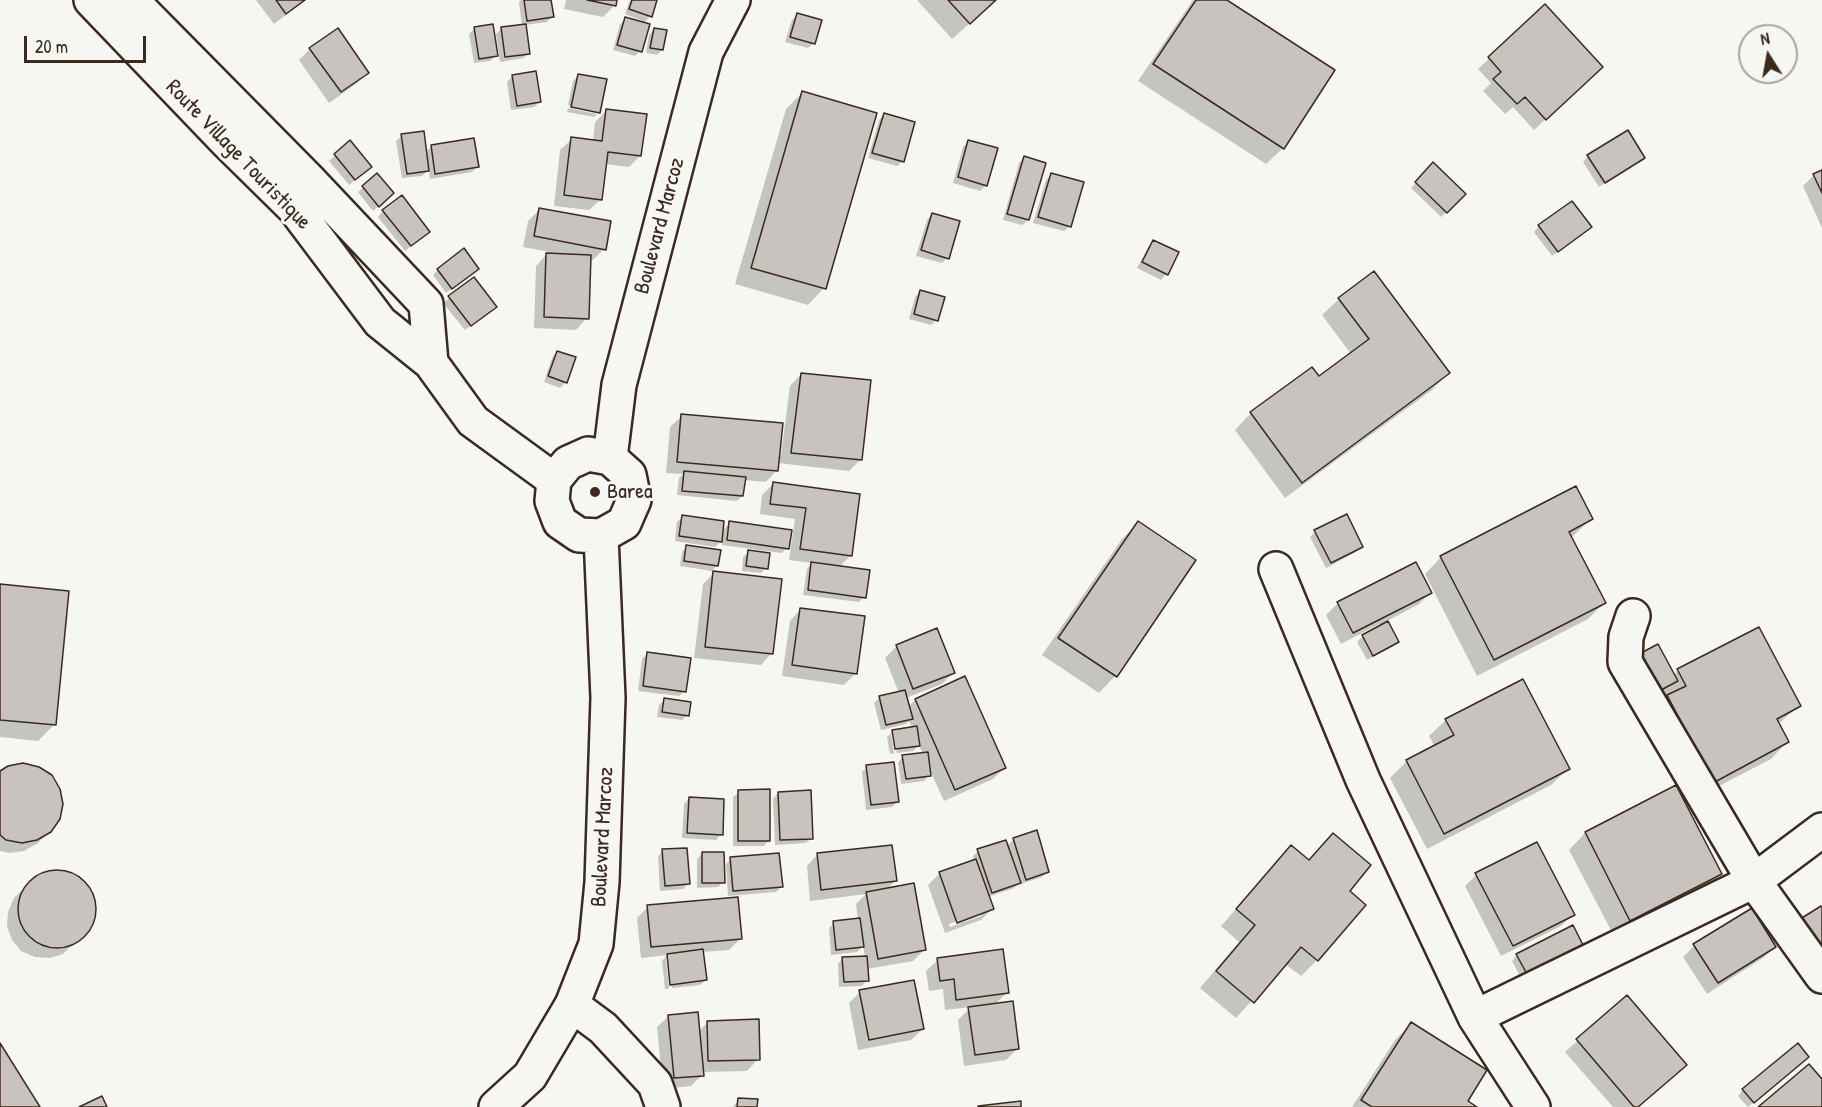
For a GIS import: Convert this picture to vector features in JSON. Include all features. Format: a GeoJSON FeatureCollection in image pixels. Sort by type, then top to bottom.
{"type":"FeatureCollection","features":[{"type":"Feature","properties":{"kind":"street","name":"Route Village Touristique"},"geometry":{"type":"LineString","coordinates":[[91,0],[228,143],[295,209],[380,322],[431,363],[473,421],[554,480]]}},
{"type":"Feature","properties":{"kind":"street","name":"Route Village Touristique"},"geometry":{"type":"LineString","coordinates":[[130,0],[308,179],[426,304],[431,363]]}},
{"type":"Feature","properties":{"kind":"street","name":"Boulevard Marcoz"},"geometry":{"type":"LineString","coordinates":[[610,458],[619,385],[706,52],[733,0]]}},
{"type":"Feature","properties":{"kind":"street"},"geometry":{"type":"LineString","coordinates":[[588,454],[610,458],[629,475],[634,500],[624,523],[601,536],[579,535],[560,522],[552,501],[554,480],[568,463],[588,454]]}},
{"type":"Feature","properties":{"kind":"street","name":"Boulevard Marcoz"},"geometry":{"type":"LineString","coordinates":[[496,1107],[530,1076],[572,1005],[596,944],[602,882],[608,698],[601,536]]}},
{"type":"Feature","properties":{"kind":"street"},"geometry":{"type":"LineString","coordinates":[[1276,569],[1363,780],[1475,1017],[1533,1107]]}},
{"type":"Feature","properties":{"kind":"street"},"geometry":{"type":"LineString","coordinates":[[1633,616],[1626,637],[1624,662],[1754,881],[1822,976]]}},
{"type":"Feature","properties":{"kind":"street"},"geometry":{"type":"LineString","coordinates":[[1475,1017],[1754,881],[1822,830]]}},
{"type":"Feature","properties":{"kind":"street"},"geometry":{"type":"LineString","coordinates":[[572,1005],[603,1028],[655,1084],[663,1107]]}},
{"type":"Feature","properties":{"kind":"building"},"geometry":{"type":"Polygon","coordinates":[[[276,0],[305,0],[286,14],[276,0]]]}},
{"type":"Feature","properties":{"kind":"building"},"geometry":{"type":"Polygon","coordinates":[[[524,0],[551,0],[554,17],[527,21],[524,0]]]}},
{"type":"Feature","properties":{"kind":"building"},"geometry":{"type":"Polygon","coordinates":[[[587,0],[617,0],[616,6],[587,0]]]}},
{"type":"Feature","properties":{"kind":"building"},"geometry":{"type":"Polygon","coordinates":[[[632,0],[657,0],[652,17],[629,9],[632,0]]]}},
{"type":"Feature","properties":{"kind":"building"},"geometry":{"type":"Polygon","coordinates":[[[948,0],[996,0],[970,24],[948,0]]]}},
{"type":"Feature","properties":{"kind":"building"},"geometry":{"type":"Polygon","coordinates":[[[1196,0],[1227,0],[1335,70],[1284,149],[1153,64],[1196,0]]]}},
{"type":"Feature","properties":{"kind":"building"},"geometry":{"type":"Polygon","coordinates":[[[1545,4],[1603,67],[1546,120],[1525,97],[1517,104],[1493,79],[1501,72],[1488,57],[1545,4]]]}},
{"type":"Feature","properties":{"kind":"building"},"geometry":{"type":"Polygon","coordinates":[[[797,13],[822,20],[815,44],[790,37],[797,13]]]}},
{"type":"Feature","properties":{"kind":"building"},"geometry":{"type":"Polygon","coordinates":[[[625,17],[650,24],[642,52],[617,45],[625,17]]]}},
{"type":"Feature","properties":{"kind":"building"},"geometry":{"type":"Polygon","coordinates":[[[493,24],[498,56],[479,59],[474,27],[493,24]]]}},
{"type":"Feature","properties":{"kind":"building"},"geometry":{"type":"Polygon","coordinates":[[[526,24],[530,54],[505,57],[501,27],[526,24]]]}},
{"type":"Feature","properties":{"kind":"building"},"geometry":{"type":"Polygon","coordinates":[[[338,28],[369,73],[341,92],[309,48],[338,28]]]}},
{"type":"Feature","properties":{"kind":"building"},"geometry":{"type":"Polygon","coordinates":[[[654,28],[667,30],[663,50],[650,48],[654,28]]]}},
{"type":"Feature","properties":{"kind":"building"},"geometry":{"type":"Polygon","coordinates":[[[536,71],[541,102],[517,106],[512,75],[536,71]]]}},
{"type":"Feature","properties":{"kind":"building"},"geometry":{"type":"Polygon","coordinates":[[[578,74],[607,79],[600,113],[571,107],[578,74]]]}},
{"type":"Feature","properties":{"kind":"building"},"geometry":{"type":"Polygon","coordinates":[[[802,91],[877,113],[826,289],[751,268],[802,91]]]}},
{"type":"Feature","properties":{"kind":"building"},"geometry":{"type":"Polygon","coordinates":[[[606,109],[647,114],[641,156],[608,152],[602,200],[564,195],[571,137],[602,141],[606,109]]]}},
{"type":"Feature","properties":{"kind":"building"},"geometry":{"type":"Polygon","coordinates":[[[884,113],[915,122],[904,162],[872,153],[884,113]]]}},
{"type":"Feature","properties":{"kind":"building"},"geometry":{"type":"Polygon","coordinates":[[[1628,130],[1645,158],[1605,183],[1587,155],[1628,130]]]}},
{"type":"Feature","properties":{"kind":"building"},"geometry":{"type":"Polygon","coordinates":[[[424,131],[429,171],[407,174],[401,134],[424,131]]]}},
{"type":"Feature","properties":{"kind":"building"},"geometry":{"type":"Polygon","coordinates":[[[474,138],[479,167],[435,174],[431,145],[474,138]]]}},
{"type":"Feature","properties":{"kind":"building"},"geometry":{"type":"Polygon","coordinates":[[[350,140],[372,167],[355,180],[334,154],[350,140]]]}},
{"type":"Feature","properties":{"kind":"building"},"geometry":{"type":"Polygon","coordinates":[[[968,140],[998,148],[987,186],[958,177],[968,140]]]}},
{"type":"Feature","properties":{"kind":"building"},"geometry":{"type":"Polygon","coordinates":[[[1024,156],[1046,163],[1029,220],[1007,214],[1024,156]]]}},
{"type":"Feature","properties":{"kind":"building"},"geometry":{"type":"Polygon","coordinates":[[[1433,162],[1466,194],[1447,213],[1415,182],[1433,162]]]}},
{"type":"Feature","properties":{"kind":"building"},"geometry":{"type":"Polygon","coordinates":[[[1822,170],[1822,193],[1813,174],[1822,170]]]}},
{"type":"Feature","properties":{"kind":"building"},"geometry":{"type":"Polygon","coordinates":[[[377,173],[394,193],[379,207],[362,186],[377,173]]]}},
{"type":"Feature","properties":{"kind":"building"},"geometry":{"type":"Polygon","coordinates":[[[1051,173],[1084,182],[1071,227],[1038,217],[1051,173]]]}},
{"type":"Feature","properties":{"kind":"building"},"geometry":{"type":"Polygon","coordinates":[[[402,195],[430,232],[411,246],[382,210],[402,195]]]}},
{"type":"Feature","properties":{"kind":"building"},"geometry":{"type":"Polygon","coordinates":[[[1572,201],[1592,227],[1558,252],[1538,225],[1572,201]]]}},
{"type":"Feature","properties":{"kind":"building"},"geometry":{"type":"Polygon","coordinates":[[[539,208],[611,221],[606,250],[534,236],[539,208]]]}},
{"type":"Feature","properties":{"kind":"building"},"geometry":{"type":"Polygon","coordinates":[[[932,213],[960,221],[949,259],[921,250],[932,213]]]}},
{"type":"Feature","properties":{"kind":"building"},"geometry":{"type":"Polygon","coordinates":[[[1153,240],[1179,252],[1168,275],[1142,262],[1153,240]]]}},
{"type":"Feature","properties":{"kind":"building"},"geometry":{"type":"Polygon","coordinates":[[[464,248],[479,269],[452,289],[437,269],[464,248]]]}},
{"type":"Feature","properties":{"kind":"building"},"geometry":{"type":"Polygon","coordinates":[[[546,253],[591,255],[589,319],[544,317],[546,253]]]}},
{"type":"Feature","properties":{"kind":"building"},"geometry":{"type":"Polygon","coordinates":[[[1374,271],[1450,373],[1302,483],[1250,412],[1312,367],[1319,376],[1369,339],[1338,298],[1374,271]]]}},
{"type":"Feature","properties":{"kind":"building"},"geometry":{"type":"Polygon","coordinates":[[[474,277],[497,307],[471,326],[448,296],[474,277]]]}},
{"type":"Feature","properties":{"kind":"building"},"geometry":{"type":"Polygon","coordinates":[[[920,290],[945,297],[938,321],[914,314],[920,290]]]}},
{"type":"Feature","properties":{"kind":"building"},"geometry":{"type":"Polygon","coordinates":[[[557,351],[576,357],[567,383],[548,376],[557,351]]]}},
{"type":"Feature","properties":{"kind":"building"},"geometry":{"type":"Polygon","coordinates":[[[801,373],[871,380],[862,460],[791,453],[801,373]]]}},
{"type":"Feature","properties":{"kind":"building"},"geometry":{"type":"Polygon","coordinates":[[[681,414],[783,423],[778,471],[677,462],[681,414]]]}},
{"type":"Feature","properties":{"kind":"building"},"geometry":{"type":"Polygon","coordinates":[[[684,471],[746,477],[743,496],[682,491],[684,471]]]}},
{"type":"Feature","properties":{"kind":"building"},"geometry":{"type":"Polygon","coordinates":[[[773,482],[860,494],[852,556],[800,549],[806,508],[770,504],[773,482]]]}},
{"type":"Feature","properties":{"kind":"building"},"geometry":{"type":"Polygon","coordinates":[[[1576,486],[1593,519],[1569,532],[1606,603],[1494,660],[1440,556],[1576,486]]]}},
{"type":"Feature","properties":{"kind":"building"},"geometry":{"type":"Polygon","coordinates":[[[1347,514],[1363,547],[1331,563],[1314,530],[1347,514]]]}},
{"type":"Feature","properties":{"kind":"building"},"geometry":{"type":"Polygon","coordinates":[[[682,515],[724,521],[722,542],[679,536],[682,515]]]}},
{"type":"Feature","properties":{"kind":"building"},"geometry":{"type":"Polygon","coordinates":[[[729,521],[792,530],[789,549],[727,540],[729,521]]]}},
{"type":"Feature","properties":{"kind":"building"},"geometry":{"type":"Polygon","coordinates":[[[1138,521],[1196,560],[1117,677],[1058,638],[1138,521]]]}},
{"type":"Feature","properties":{"kind":"building"},"geometry":{"type":"Polygon","coordinates":[[[686,545],[721,550],[718,566],[684,561],[686,545]]]}},
{"type":"Feature","properties":{"kind":"building"},"geometry":{"type":"Polygon","coordinates":[[[748,550],[770,553],[768,569],[746,566],[748,550]]]}},
{"type":"Feature","properties":{"kind":"building"},"geometry":{"type":"Polygon","coordinates":[[[811,562],[870,570],[866,598],[808,590],[811,562]]]}},
{"type":"Feature","properties":{"kind":"building"},"geometry":{"type":"Polygon","coordinates":[[[1416,562],[1432,593],[1353,633],[1337,602],[1416,562]]]}},
{"type":"Feature","properties":{"kind":"building"},"geometry":{"type":"Polygon","coordinates":[[[713,571],[782,579],[773,654],[705,647],[713,571]]]}},
{"type":"Feature","properties":{"kind":"building"},"geometry":{"type":"Polygon","coordinates":[[[0,584],[69,591],[56,725],[0,720],[0,584]]]}},
{"type":"Feature","properties":{"kind":"building"},"geometry":{"type":"Polygon","coordinates":[[[800,608],[865,616],[857,674],[792,665],[800,608]]]}},
{"type":"Feature","properties":{"kind":"building"},"geometry":{"type":"Polygon","coordinates":[[[1388,621],[1399,642],[1373,656],[1362,635],[1388,621]]]}},
{"type":"Feature","properties":{"kind":"building"},"geometry":{"type":"Polygon","coordinates":[[[1759,627],[1801,706],[1777,719],[1789,742],[1713,783],[1667,695],[1686,686],[1677,669],[1759,627]]]}},
{"type":"Feature","properties":{"kind":"building"},"geometry":{"type":"Polygon","coordinates":[[[937,628],[955,673],[913,689],[896,645],[937,628]]]}},
{"type":"Feature","properties":{"kind":"building"},"geometry":{"type":"Polygon","coordinates":[[[1658,644],[1678,681],[1661,690],[1641,653],[1658,644]]]}},
{"type":"Feature","properties":{"kind":"building"},"geometry":{"type":"Polygon","coordinates":[[[647,652],[691,658],[686,692],[643,686],[647,652]]]}},
{"type":"Feature","properties":{"kind":"building"},"geometry":{"type":"Polygon","coordinates":[[[965,676],[1006,768],[955,790],[915,699],[965,676]]]}},
{"type":"Feature","properties":{"kind":"building"},"geometry":{"type":"Polygon","coordinates":[[[1523,679],[1570,769],[1444,834],[1406,760],[1454,735],[1445,719],[1523,679]]]}},
{"type":"Feature","properties":{"kind":"building"},"geometry":{"type":"Polygon","coordinates":[[[905,690],[913,719],[886,725],[879,696],[905,690]]]}},
{"type":"Feature","properties":{"kind":"building"},"geometry":{"type":"Polygon","coordinates":[[[664,698],[691,702],[689,716],[662,712],[664,698]]]}},
{"type":"Feature","properties":{"kind":"building"},"geometry":{"type":"Polygon","coordinates":[[[917,726],[920,746],[895,749],[892,730],[917,726]]]}},
{"type":"Feature","properties":{"kind":"building"},"geometry":{"type":"Polygon","coordinates":[[[928,752],[931,776],[906,779],[902,755],[928,752]]]}},
{"type":"Feature","properties":{"kind":"building"},"geometry":{"type":"Polygon","coordinates":[[[894,762],[899,802],[871,805],[866,765],[894,762]]]}},
{"type":"Feature","properties":{"kind":"building"},"geometry":{"type":"Polygon","coordinates":[[[23,763],[39,767],[52,775],[60,789],[63,804],[60,819],[51,832],[37,840],[22,843],[6,840],[0,835],[0,771],[8,766],[23,763]]]}},
{"type":"Feature","properties":{"kind":"building"},"geometry":{"type":"Polygon","coordinates":[[[1676,785],[1722,874],[1630,921],[1585,832],[1676,785]]]}},
{"type":"Feature","properties":{"kind":"building"},"geometry":{"type":"Polygon","coordinates":[[[770,789],[770,841],[738,841],[738,790],[770,789]]]}},
{"type":"Feature","properties":{"kind":"building"},"geometry":{"type":"Polygon","coordinates":[[[811,790],[813,839],[780,840],[778,792],[811,790]]]}},
{"type":"Feature","properties":{"kind":"building"},"geometry":{"type":"Polygon","coordinates":[[[689,797],[724,799],[723,835],[687,833],[689,797]]]}},
{"type":"Feature","properties":{"kind":"building"},"geometry":{"type":"Polygon","coordinates":[[[1037,830],[1049,872],[1026,880],[1013,838],[1037,830]]]}},
{"type":"Feature","properties":{"kind":"building"},"geometry":{"type":"Polygon","coordinates":[[[1333,833],[1371,865],[1350,891],[1366,905],[1318,961],[1301,947],[1254,1003],[1216,971],[1255,925],[1236,909],[1291,845],[1309,860],[1333,833]]]}},
{"type":"Feature","properties":{"kind":"building"},"geometry":{"type":"Polygon","coordinates":[[[1006,840],[1021,883],[992,893],[977,849],[1006,840]]]}},
{"type":"Feature","properties":{"kind":"building"},"geometry":{"type":"Polygon","coordinates":[[[1537,842],[1575,915],[1513,946],[1475,873],[1537,842]]]}},
{"type":"Feature","properties":{"kind":"building"},"geometry":{"type":"Polygon","coordinates":[[[892,845],[897,881],[821,890],[817,853],[892,845]]]}},
{"type":"Feature","properties":{"kind":"building"},"geometry":{"type":"Polygon","coordinates":[[[687,848],[690,884],[665,886],[662,849],[687,848]]]}},
{"type":"Feature","properties":{"kind":"building"},"geometry":{"type":"Polygon","coordinates":[[[702,852],[724,852],[725,883],[702,883],[702,852]]]}},
{"type":"Feature","properties":{"kind":"building"},"geometry":{"type":"Polygon","coordinates":[[[779,853],[783,887],[733,891],[730,857],[779,853]]]}},
{"type":"Feature","properties":{"kind":"building"},"geometry":{"type":"Polygon","coordinates":[[[976,859],[994,909],[957,923],[939,872],[976,859]]]}},
{"type":"Feature","properties":{"kind":"building"},"geometry":{"type":"Polygon","coordinates":[[[57,870],[72,873],[84,882],[93,894],[96,909],[93,924],[84,936],[72,945],[57,948],[42,945],[30,936],[21,924],[18,909],[21,894],[30,882],[42,873],[57,870]]]}},
{"type":"Feature","properties":{"kind":"building"},"geometry":{"type":"Polygon","coordinates":[[[914,883],[926,950],[878,959],[866,892],[914,883]]]}},
{"type":"Feature","properties":{"kind":"building"},"geometry":{"type":"Polygon","coordinates":[[[738,897],[742,939],[651,947],[647,905],[738,897]]]}},
{"type":"Feature","properties":{"kind":"building"},"geometry":{"type":"Polygon","coordinates":[[[1822,907],[1822,959],[1797,921],[1822,907]]]}},
{"type":"Feature","properties":{"kind":"building"},"geometry":{"type":"Polygon","coordinates":[[[1752,908],[1776,947],[1718,983],[1693,944],[1752,908]]]}},
{"type":"Feature","properties":{"kind":"building"},"geometry":{"type":"Polygon","coordinates":[[[860,918],[864,947],[836,950],[833,921],[860,918]]]}},
{"type":"Feature","properties":{"kind":"building"},"geometry":{"type":"Polygon","coordinates":[[[1573,925],[1583,945],[1527,974],[1516,954],[1573,925]]]}},
{"type":"Feature","properties":{"kind":"building"},"geometry":{"type":"Polygon","coordinates":[[[703,949],[707,980],[670,985],[667,954],[703,949]]]}},
{"type":"Feature","properties":{"kind":"building"},"geometry":{"type":"Polygon","coordinates":[[[1003,949],[1009,993],[956,1000],[954,979],[940,981],[937,958],[1003,949]]]}},
{"type":"Feature","properties":{"kind":"building"},"geometry":{"type":"Polygon","coordinates":[[[867,956],[869,981],[844,982],[842,957],[867,956]]]}},
{"type":"Feature","properties":{"kind":"building"},"geometry":{"type":"Polygon","coordinates":[[[914,980],[924,1029],[869,1040],[859,990],[914,980]]]}},
{"type":"Feature","properties":{"kind":"building"},"geometry":{"type":"Polygon","coordinates":[[[1627,995],[1687,1065],[1638,1107],[1634,1107],[1576,1039],[1627,995]]]}},
{"type":"Feature","properties":{"kind":"building"},"geometry":{"type":"Polygon","coordinates":[[[1013,1001],[1019,1049],[975,1055],[968,1007],[1013,1001]]]}},
{"type":"Feature","properties":{"kind":"building"},"geometry":{"type":"Polygon","coordinates":[[[698,1012],[704,1076],[674,1078],[668,1015],[698,1012]]]}},
{"type":"Feature","properties":{"kind":"building"},"geometry":{"type":"Polygon","coordinates":[[[759,1019],[760,1060],[708,1061],[707,1021],[759,1019]]]}},
{"type":"Feature","properties":{"kind":"building"},"geometry":{"type":"Polygon","coordinates":[[[1411,1022],[1487,1070],[1468,1101],[1477,1107],[1372,1107],[1361,1100],[1411,1022]]]}},
{"type":"Feature","properties":{"kind":"building"},"geometry":{"type":"Polygon","coordinates":[[[0,1043],[40,1107],[0,1107],[0,1043]]]}},
{"type":"Feature","properties":{"kind":"building"},"geometry":{"type":"Polygon","coordinates":[[[1798,1043],[1809,1057],[1754,1103],[1742,1089],[1798,1043]]]}},
{"type":"Feature","properties":{"kind":"building"},"geometry":{"type":"Polygon","coordinates":[[[1809,1064],[1822,1079],[1822,1107],[1758,1107],[1809,1064]]]}},
{"type":"Feature","properties":{"kind":"building"},"geometry":{"type":"Polygon","coordinates":[[[102,1096],[107,1107],[79,1107],[102,1096]]]}},
{"type":"Feature","properties":{"kind":"building"},"geometry":{"type":"Polygon","coordinates":[[[738,1098],[758,1099],[757,1107],[737,1107],[738,1098]]]}},
{"type":"Feature","properties":{"kind":"building"},"geometry":{"type":"Polygon","coordinates":[[[1021,1101],[1021,1107],[978,1107],[978,1106],[1021,1101]]]}},
{"type":"Feature","properties":{"kind":"place","name":"Barea"},"geometry":{"type":"Point","coordinates":[595,492]}}]}
